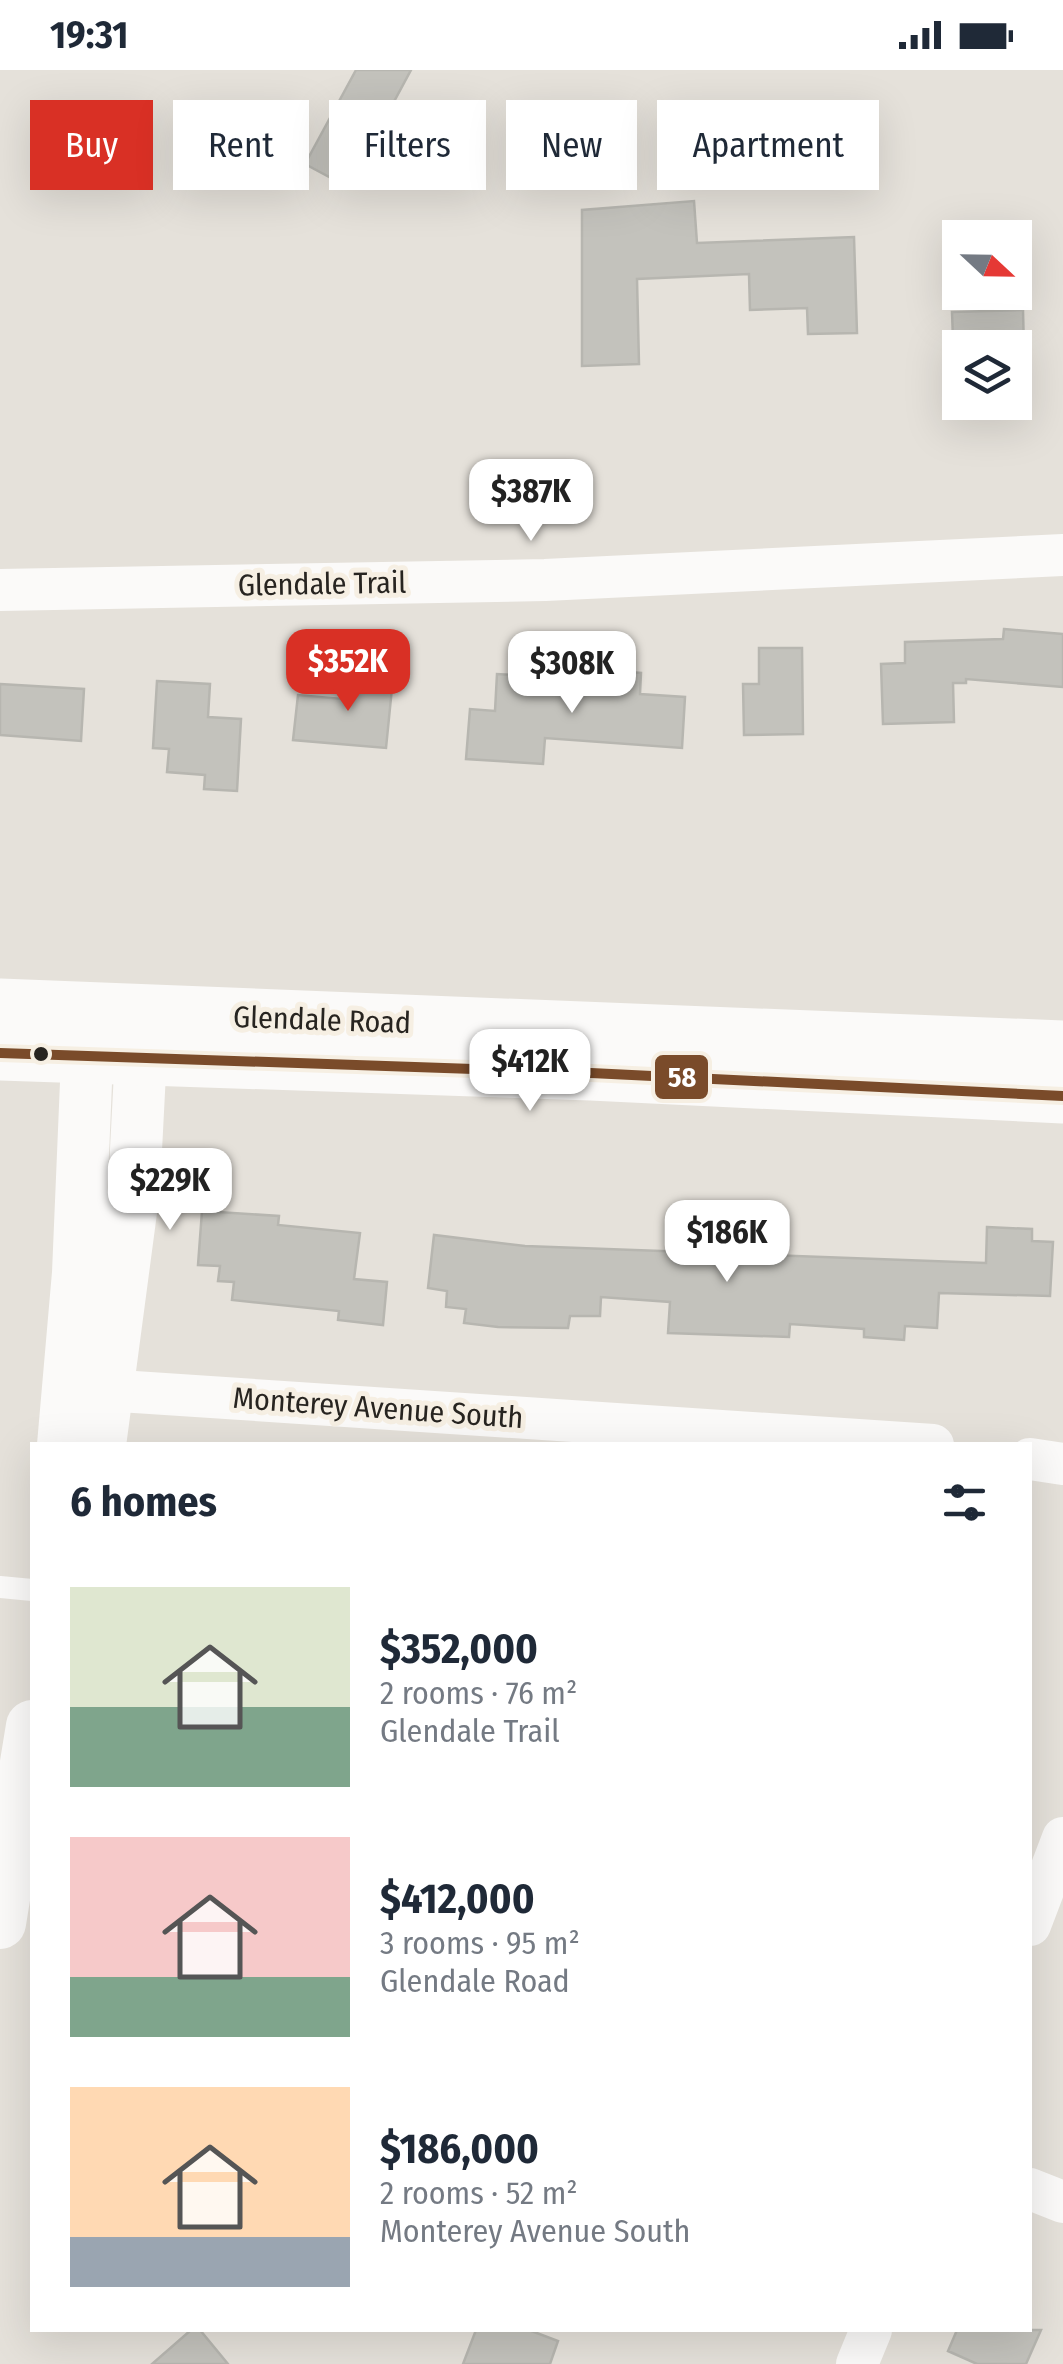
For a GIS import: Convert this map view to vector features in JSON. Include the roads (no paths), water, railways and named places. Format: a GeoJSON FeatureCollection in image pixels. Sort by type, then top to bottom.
{"type":"FeatureCollection","features":[{"type":"Feature","properties":{"kind":"main road","name":"Glendale Road"},"geometry":{"type":"LineString","coordinates":[[0,1006],[115,1034],[591,1073],[1063,1096]]}},
{"type":"Feature","properties":{"kind":"main road","name":"Glendale Road"},"geometry":{"type":"LineString","coordinates":[[0,1053],[115,1034],[1063,1048]]}},
{"type":"Feature","properties":{"kind":"street","name":"Glendale Trail"},"geometry":{"type":"LineString","coordinates":[[0,590],[546,580],[1063,555]]}},
{"type":"Feature","properties":{"kind":"street"},"geometry":{"type":"LineString","coordinates":[[64,1442],[80,1388],[115,1034]]}},
{"type":"Feature","properties":{"kind":"street"},"geometry":{"type":"LineString","coordinates":[[80,1388],[99,1442]]}},
{"type":"Feature","properties":{"kind":"street","name":"Monterey Avenue South"},"geometry":{"type":"LineString","coordinates":[[80,1388],[887,1442]]}},
{"type":"Feature","properties":{"kind":"street"},"geometry":{"type":"LineString","coordinates":[[1032,1459],[1063,1464]]}},
{"type":"Feature","properties":{"kind":"street"},"geometry":{"type":"LineString","coordinates":[[0,1925],[25,1837],[30,1758]]}},
{"type":"Feature","properties":{"kind":"street"},"geometry":{"type":"LineString","coordinates":[[1032,1920],[1063,1838]]}},
{"type":"Feature","properties":{"kind":"street"},"geometry":{"type":"LineString","coordinates":[[1032,2189],[1063,2202]]}},
{"type":"Feature","properties":{"kind":"street"},"geometry":{"type":"LineString","coordinates":[[857,2364],[870,2332]]}},
{"type":"Feature","properties":{"kind":"lane"},"geometry":{"type":"LineString","coordinates":[[0,1587],[30,1590]]}}]}
